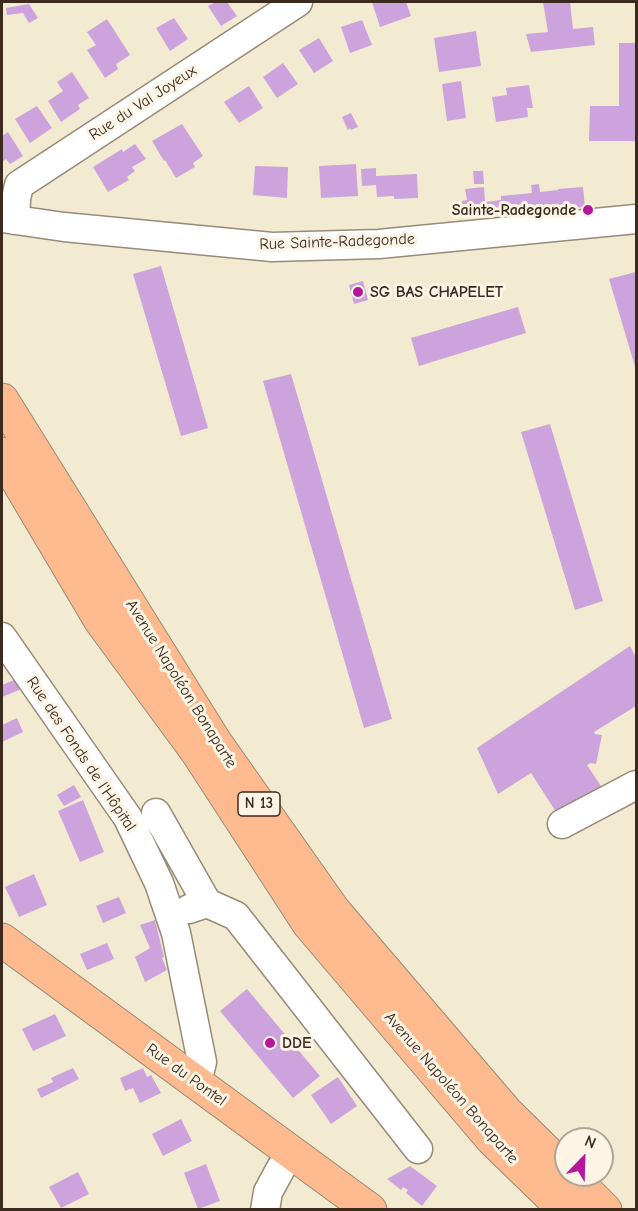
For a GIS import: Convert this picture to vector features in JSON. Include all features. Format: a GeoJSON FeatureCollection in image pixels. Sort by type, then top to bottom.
{"type":"FeatureCollection","features":[{"type":"Feature","properties":{"kind":"main road","name":"Avenue Napoléon Bonaparte"},"geometry":{"type":"LineString","coordinates":[[2,400],[215,742],[334,911],[506,1112],[554,1159]]}},
{"type":"Feature","properties":{"kind":"main road","name":"Avenue Napoléon Bonaparte"},"geometry":{"type":"LineString","coordinates":[[2,454],[101,621],[198,753],[309,924],[492,1139],[565,1209]]}},
{"type":"Feature","properties":{"kind":"main road","name":"Rue du Pontel"},"geometry":{"type":"LineString","coordinates":[[2,940],[370,1209]]}},
{"type":"Feature","properties":{"kind":"main road"},"geometry":{"type":"LineString","coordinates":[[582,1187],[605,1209]]}},
{"type":"Feature","properties":{"kind":"street","name":"Rue du Val Joyeux"},"geometry":{"type":"LineString","coordinates":[[8,219],[20,185],[298,2]]}},
{"type":"Feature","properties":{"kind":"street","name":"Rue Sainte-Radegonde"},"geometry":{"type":"LineString","coordinates":[[8,219],[63,227],[272,247],[379,244],[636,219]]}},
{"type":"Feature","properties":{"kind":"street","name":"Rue des Fonds de l'Hôpital"},"geometry":{"type":"LineString","coordinates":[[2,638],[128,818],[159,883],[176,933],[202,1062],[197,1083]]}},
{"type":"Feature","properties":{"kind":"street"},"geometry":{"type":"LineString","coordinates":[[562,825],[636,785]]}},
{"type":"Feature","properties":{"kind":"street"},"geometry":{"type":"LineString","coordinates":[[156,813],[207,903],[236,916],[418,1149]]}},
{"type":"Feature","properties":{"kind":"street"},"geometry":{"type":"LineString","coordinates":[[170,915],[207,903]]}},
{"type":"Feature","properties":{"kind":"street"},"geometry":{"type":"LineString","coordinates":[[265,1209],[268,1192],[292,1153]]}},
{"type":"Feature","properties":{"kind":"building"},"geometry":{"type":"Polygon","coordinates":[[[216,2],[227,2],[237,16],[221,26],[208,6],[216,2]]]}},
{"type":"Feature","properties":{"kind":"building"},"geometry":{"type":"Polygon","coordinates":[[[372,2],[406,2],[411,16],[380,27],[372,2]]]}},
{"type":"Feature","properties":{"kind":"building"},"geometry":{"type":"Polygon","coordinates":[[[543,2],[570,2],[573,29],[593,27],[595,45],[531,52],[526,34],[548,32],[543,2]]]}},
{"type":"Feature","properties":{"kind":"building"},"geometry":{"type":"Polygon","coordinates":[[[29,4],[38,18],[29,23],[23,13],[7,15],[6,8],[29,4]]]}},
{"type":"Feature","properties":{"kind":"building"},"geometry":{"type":"Polygon","coordinates":[[[174,18],[188,39],[170,51],[156,28],[174,18]]]}},
{"type":"Feature","properties":{"kind":"building"},"geometry":{"type":"Polygon","coordinates":[[[107,19],[130,55],[116,64],[118,69],[105,78],[87,50],[96,45],[87,32],[107,19]]]}},
{"type":"Feature","properties":{"kind":"building"},"geometry":{"type":"Polygon","coordinates":[[[362,20],[372,45],[350,53],[341,27],[362,20]]]}},
{"type":"Feature","properties":{"kind":"building"},"geometry":{"type":"Polygon","coordinates":[[[476,31],[481,66],[439,72],[434,38],[476,31]]]}},
{"type":"Feature","properties":{"kind":"building"},"geometry":{"type":"Polygon","coordinates":[[[319,38],[333,61],[314,73],[299,50],[319,38]]]}},
{"type":"Feature","properties":{"kind":"building"},"geometry":{"type":"Polygon","coordinates":[[[619,43],[636,43],[636,141],[589,141],[590,106],[619,106],[619,43]]]}},
{"type":"Feature","properties":{"kind":"building"},"geometry":{"type":"Polygon","coordinates":[[[283,63],[298,84],[277,98],[263,77],[283,63]]]}},
{"type":"Feature","properties":{"kind":"building"},"geometry":{"type":"Polygon","coordinates":[[[72,72],[89,98],[78,105],[80,109],[61,122],[48,101],[63,91],[57,82],[72,72]]]}},
{"type":"Feature","properties":{"kind":"building"},"geometry":{"type":"Polygon","coordinates":[[[461,81],[466,118],[447,121],[442,84],[461,81]]]}},
{"type":"Feature","properties":{"kind":"building"},"geometry":{"type":"Polygon","coordinates":[[[529,85],[533,108],[527,108],[528,117],[496,122],[492,97],[507,95],[506,88],[529,85]]]}},
{"type":"Feature","properties":{"kind":"building"},"geometry":{"type":"Polygon","coordinates":[[[249,86],[263,108],[239,123],[224,102],[249,86]]]}},
{"type":"Feature","properties":{"kind":"building"},"geometry":{"type":"Polygon","coordinates":[[[37,106],[52,128],[30,143],[15,119],[37,106]]]}},
{"type":"Feature","properties":{"kind":"building"},"geometry":{"type":"Polygon","coordinates":[[[351,113],[358,127],[348,130],[342,117],[351,113]]]}},
{"type":"Feature","properties":{"kind":"building"},"geometry":{"type":"Polygon","coordinates":[[[182,124],[203,156],[193,163],[195,167],[176,178],[152,141],[182,124]]]}},
{"type":"Feature","properties":{"kind":"building"},"geometry":{"type":"Polygon","coordinates":[[[8,132],[23,156],[10,164],[6,159],[2,162],[2,136],[8,132]]]}},
{"type":"Feature","properties":{"kind":"building"},"geometry":{"type":"Polygon","coordinates":[[[135,144],[146,159],[132,167],[135,171],[127,177],[129,180],[108,192],[93,167],[122,149],[123,152],[135,144]]]}},
{"type":"Feature","properties":{"kind":"building"},"geometry":{"type":"Polygon","coordinates":[[[356,164],[358,196],[321,198],[319,166],[356,164]]]}},
{"type":"Feature","properties":{"kind":"building"},"geometry":{"type":"Polygon","coordinates":[[[255,166],[288,167],[287,198],[253,195],[255,166]]]}},
{"type":"Feature","properties":{"kind":"building"},"geometry":{"type":"Polygon","coordinates":[[[376,168],[376,176],[417,174],[418,198],[377,197],[376,185],[362,186],[361,169],[376,168]]]}},
{"type":"Feature","properties":{"kind":"building"},"geometry":{"type":"Polygon","coordinates":[[[473,171],[483,171],[484,184],[474,184],[473,171]]]}},
{"type":"Feature","properties":{"kind":"building"},"geometry":{"type":"Polygon","coordinates":[[[539,184],[540,192],[583,187],[585,207],[463,216],[462,201],[467,200],[465,189],[484,187],[485,202],[501,200],[501,196],[532,193],[531,185],[539,184]]]}},
{"type":"Feature","properties":{"kind":"building"},"geometry":{"type":"Polygon","coordinates":[[[161,266],[208,428],[181,436],[133,274],[161,266]]]}},
{"type":"Feature","properties":{"kind":"building"},"geometry":{"type":"Polygon","coordinates":[[[636,272],[636,370],[609,279],[636,272]]]}},
{"type":"Feature","properties":{"kind":"building","name":"SG BAS CHAPELET"},"geometry":{"type":"Polygon","coordinates":[[[363,281],[368,300],[354,304],[349,285],[363,281]]]}},
{"type":"Feature","properties":{"kind":"building"},"geometry":{"type":"Polygon","coordinates":[[[518,307],[526,333],[419,366],[411,338],[518,307]]]}},
{"type":"Feature","properties":{"kind":"building"},"geometry":{"type":"Polygon","coordinates":[[[291,374],[392,719],[364,728],[263,381],[291,374]]]}},
{"type":"Feature","properties":{"kind":"building"},"geometry":{"type":"Polygon","coordinates":[[[550,424],[603,601],[575,610],[521,432],[550,424]]]}},
{"type":"Feature","properties":{"kind":"building"},"geometry":{"type":"Polygon","coordinates":[[[630,646],[636,657],[636,706],[594,732],[602,735],[596,764],[587,765],[601,786],[558,815],[531,773],[498,794],[477,748],[630,646]]]}},
{"type":"Feature","properties":{"kind":"building"},"geometry":{"type":"Polygon","coordinates":[[[19,678],[24,688],[2,697],[2,685],[19,678]]]}},
{"type":"Feature","properties":{"kind":"building"},"geometry":{"type":"Polygon","coordinates":[[[17,718],[23,732],[2,742],[2,725],[17,718]]]}},
{"type":"Feature","properties":{"kind":"building"},"geometry":{"type":"Polygon","coordinates":[[[74,785],[81,797],[64,806],[57,795],[74,785]]]}},
{"type":"Feature","properties":{"kind":"building"},"geometry":{"type":"Polygon","coordinates":[[[83,800],[104,852],[80,862],[58,811],[83,800]]]}},
{"type":"Feature","properties":{"kind":"building"},"geometry":{"type":"Polygon","coordinates":[[[34,874],[47,905],[19,917],[5,887],[34,874]]]}},
{"type":"Feature","properties":{"kind":"building"},"geometry":{"type":"Polygon","coordinates":[[[119,897],[126,913],[103,923],[96,906],[119,897]]]}},
{"type":"Feature","properties":{"kind":"building"},"geometry":{"type":"Polygon","coordinates":[[[155,920],[164,957],[162,958],[167,970],[145,982],[135,957],[150,948],[140,925],[155,920]]]}},
{"type":"Feature","properties":{"kind":"building"},"geometry":{"type":"Polygon","coordinates":[[[107,943],[114,959],[87,970],[80,954],[107,943]]]}},
{"type":"Feature","properties":{"kind":"building","name":"DDE"},"geometry":{"type":"Polygon","coordinates":[[[247,989],[320,1076],[293,1098],[220,1011],[247,989]]]}},
{"type":"Feature","properties":{"kind":"building"},"geometry":{"type":"Polygon","coordinates":[[[55,1014],[66,1036],[33,1051],[22,1029],[55,1014]]]}},
{"type":"Feature","properties":{"kind":"building"},"geometry":{"type":"Polygon","coordinates":[[[73,1068],[79,1079],[41,1098],[37,1089],[53,1082],[51,1078],[73,1068]]]}},
{"type":"Feature","properties":{"kind":"building"},"geometry":{"type":"Polygon","coordinates":[[[143,1068],[147,1077],[151,1075],[161,1093],[140,1103],[133,1088],[125,1091],[120,1078],[143,1068]]]}},
{"type":"Feature","properties":{"kind":"building"},"geometry":{"type":"Polygon","coordinates":[[[338,1077],[357,1106],[331,1124],[311,1095],[338,1077]]]}},
{"type":"Feature","properties":{"kind":"building"},"geometry":{"type":"Polygon","coordinates":[[[181,1119],[192,1141],[163,1156],[152,1134],[181,1119]]]}},
{"type":"Feature","properties":{"kind":"building"},"geometry":{"type":"Polygon","coordinates":[[[206,1164],[220,1201],[198,1209],[184,1173],[206,1164]]]}},
{"type":"Feature","properties":{"kind":"building"},"geometry":{"type":"Polygon","coordinates":[[[410,1166],[437,1186],[422,1206],[406,1193],[408,1190],[403,1187],[401,1190],[387,1179],[410,1166]]]}},
{"type":"Feature","properties":{"kind":"building"},"geometry":{"type":"Polygon","coordinates":[[[78,1172],[89,1194],[61,1208],[49,1187],[78,1172]]]}},
{"type":"Feature","properties":{"kind":"place","name":"Sainte-Radegonde"},"geometry":{"type":"Point","coordinates":[588,210]}},
{"type":"Feature","properties":{"kind":"place","name":"SG BAS CHAPELET"},"geometry":{"type":"Point","coordinates":[358,292]}},
{"type":"Feature","properties":{"kind":"place","name":"DDE"},"geometry":{"type":"Point","coordinates":[270,1043]}}]}
